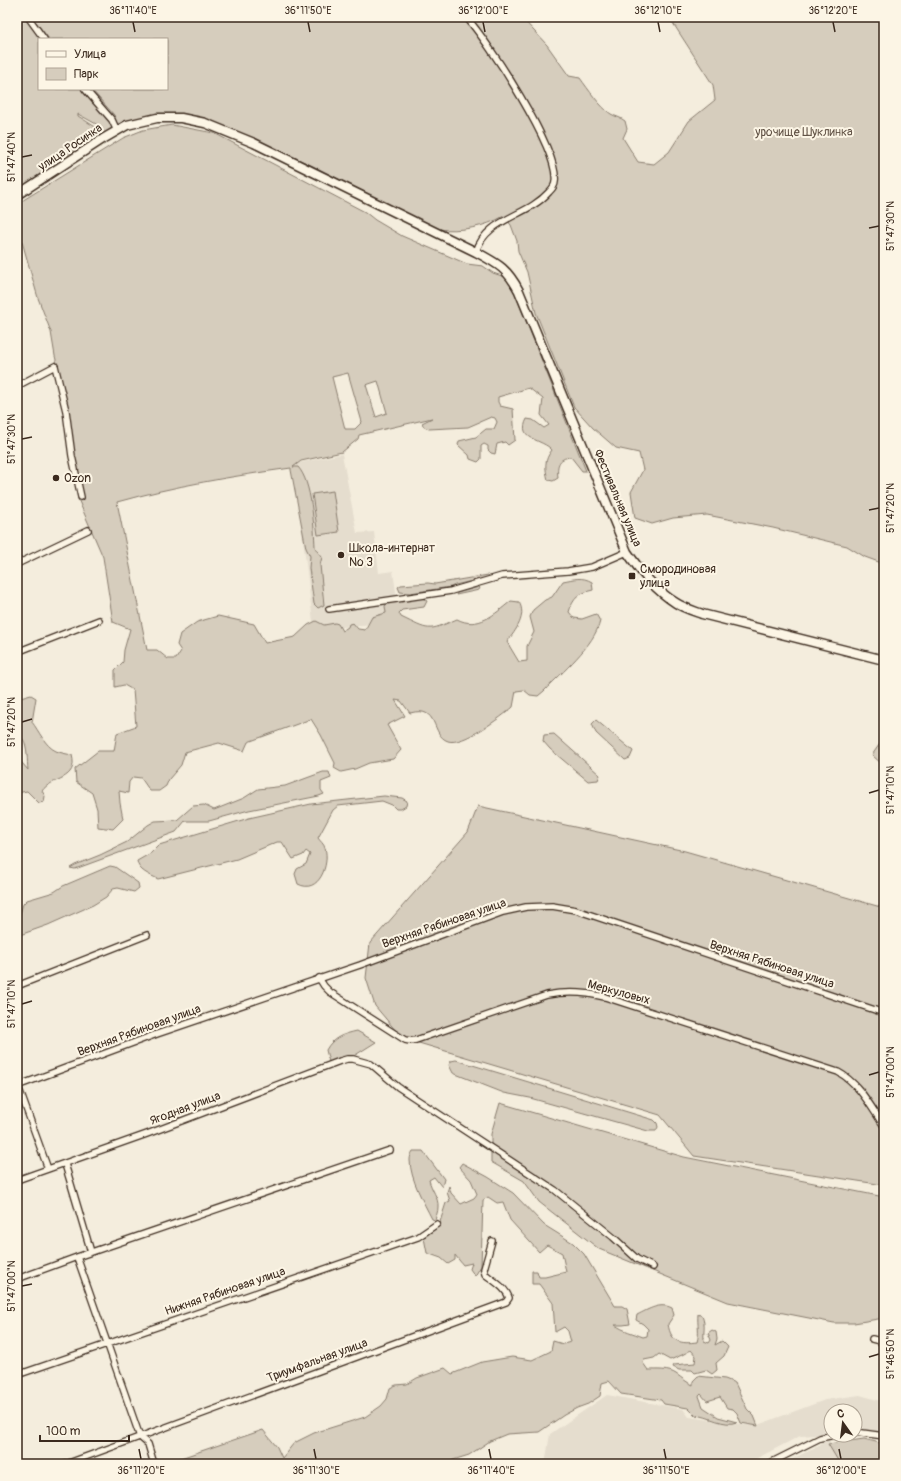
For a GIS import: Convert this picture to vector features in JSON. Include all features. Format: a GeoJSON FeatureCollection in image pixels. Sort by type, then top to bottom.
{"type":"FeatureCollection","features":[{"type":"Feature","properties":{"kind":"main road","name":"улица Росинка"},"geometry":{"type":"LineString","coordinates":[[17,196],[127,125],[157,118],[181,118],[205,123],[254,144],[452,240]]}},
{"type":"Feature","properties":{"kind":"main road","name":"Фестивальная улица"},"geometry":{"type":"LineString","coordinates":[[452,240],[501,266],[512,277],[627,552],[640,572],[655,587],[677,604],[702,614],[884,660]]}},
{"type":"Feature","properties":{"kind":"street"},"geometry":{"type":"LineString","coordinates":[[28,17],[43,38]]}},
{"type":"Feature","properties":{"kind":"street"},"geometry":{"type":"LineString","coordinates":[[466,17],[474,25],[502,67],[530,114],[550,156],[556,180],[549,193],[533,206],[499,223],[489,230],[480,242],[476,252]]}},
{"type":"Feature","properties":{"kind":"street"},"geometry":{"type":"LineString","coordinates":[[86,90],[112,120],[117,131]]}},
{"type":"Feature","properties":{"kind":"street"},"geometry":{"type":"LineString","coordinates":[[17,386],[55,366],[66,412],[72,456],[81,497]]}},
{"type":"Feature","properties":{"kind":"street"},"geometry":{"type":"LineString","coordinates":[[17,564],[88,530]]}},
{"type":"Feature","properties":{"kind":"street"},"geometry":{"type":"LineString","coordinates":[[329,609],[451,591],[502,576],[592,567],[627,552]]}},
{"type":"Feature","properties":{"kind":"street"},"geometry":{"type":"LineString","coordinates":[[17,652],[99,620]]}},
{"type":"Feature","properties":{"kind":"street","name":"Верхняя Рябиновая улица"},"geometry":{"type":"LineString","coordinates":[[17,1084],[503,912],[526,907],[552,906],[576,910],[884,1013]]}},
{"type":"Feature","properties":{"kind":"street"},"geometry":{"type":"LineString","coordinates":[[17,986],[147,935]]}},
{"type":"Feature","properties":{"kind":"street","name":"Меркуловых"},"geometry":{"type":"LineString","coordinates":[[319,978],[330,992],[405,1040],[410,1041],[547,995],[576,992],[605,997],[838,1072],[856,1086],[884,1126]]}},
{"type":"Feature","properties":{"kind":"street","name":"Ягодная улица"},"geometry":{"type":"LineString","coordinates":[[17,1180],[147,1134],[347,1059],[371,1064],[398,1087],[555,1190],[613,1237],[637,1259],[653,1267]]}},
{"type":"Feature","properties":{"kind":"street"},"geometry":{"type":"LineString","coordinates":[[17,1084],[48,1169]]}},
{"type":"Feature","properties":{"kind":"street"},"geometry":{"type":"LineString","coordinates":[[17,1279],[91,1252],[390,1150]]}},
{"type":"Feature","properties":{"kind":"street"},"geometry":{"type":"LineString","coordinates":[[64,1164],[91,1252]]}},
{"type":"Feature","properties":{"kind":"street","name":"Нижняя Рябиновая улица"},"geometry":{"type":"LineString","coordinates":[[17,1374],[418,1237],[437,1224]]}},
{"type":"Feature","properties":{"kind":"street","name":"Триумфальная улица"},"geometry":{"type":"LineString","coordinates":[[66,1464],[506,1302],[509,1298],[508,1294],[485,1274],[484,1269],[492,1241]]}},
{"type":"Feature","properties":{"kind":"street"},"geometry":{"type":"LineString","coordinates":[[77,1257],[140,1437],[148,1444],[154,1464]]}},
{"type":"Feature","properties":{"kind":"street"},"geometry":{"type":"LineString","coordinates":[[872,1339],[884,1342]]}},
{"type":"Feature","properties":{"kind":"street"},"geometry":{"type":"LineString","coordinates":[[863,1433],[884,1436]]}},
{"type":"Feature","properties":{"kind":"street"},"geometry":{"type":"LineString","coordinates":[[768,1464],[823,1437]]}},
{"type":"Feature","properties":{"kind":"shaded area","name":"Школа-интернат № 3"},"geometry":{"type":"Polygon","coordinates":[[[342,454],[357,533],[374,532],[379,573],[393,571],[400,621],[314,630],[292,464],[342,454]]]}},
{"type":"Feature","properties":{"kind":"shaded area"},"geometry":{"type":"Polygon","coordinates":[[[607,1395],[683,1409],[689,1417],[755,1426],[825,1400],[860,1395],[884,1402],[884,1434],[863,1431],[863,1403],[823,1403],[823,1435],[800,1436],[746,1464],[545,1464],[550,1434],[607,1395]]]}},
{"type":"Feature","properties":{"kind":"shaded area"},"geometry":{"type":"Polygon","coordinates":[[[823,1443],[830,1443],[841,1464],[783,1464],[823,1443]]]}},
{"type":"Feature","properties":{"kind":"green space"},"geometry":{"type":"Polygon","coordinates":[[[17,17],[28,17],[43,38],[38,38],[38,90],[86,90],[117,131],[103,139],[98,125],[78,114],[78,116],[97,128],[102,139],[17,193],[17,17]]]}},
{"type":"Feature","properties":{"kind":"green space","name":"урочище Шуклинка"},"geometry":{"type":"Polygon","coordinates":[[[32,17],[521,17],[547,45],[569,76],[580,78],[607,111],[625,121],[627,129],[623,138],[638,162],[654,164],[669,152],[689,121],[715,100],[713,85],[669,17],[884,17],[884,564],[865,557],[847,546],[773,528],[707,515],[673,518],[652,524],[635,518],[631,492],[643,470],[639,453],[616,448],[593,428],[574,407],[536,313],[527,272],[518,251],[517,241],[511,225],[504,216],[481,226],[472,228],[455,230],[438,229],[313,166],[261,142],[207,122],[164,117],[120,131],[114,115],[92,90],[168,90],[168,38],[48,38],[32,17]]]}},
{"type":"Feature","properties":{"kind":"green space"},"geometry":{"type":"Polygon","coordinates":[[[172,125],[214,133],[365,212],[375,220],[402,236],[467,264],[483,266],[493,273],[505,277],[514,291],[586,471],[582,471],[571,457],[566,458],[560,461],[558,467],[558,478],[553,481],[548,480],[546,464],[552,450],[548,446],[532,438],[525,431],[527,419],[533,420],[544,428],[549,425],[541,415],[543,399],[529,388],[498,397],[500,406],[513,409],[515,440],[508,445],[505,442],[497,444],[495,454],[491,453],[488,450],[488,446],[484,444],[481,446],[481,459],[478,462],[470,459],[469,455],[458,445],[459,441],[476,437],[486,429],[494,429],[497,422],[495,418],[491,417],[468,427],[429,429],[424,427],[422,423],[432,418],[359,435],[358,439],[342,452],[301,461],[293,467],[298,467],[303,474],[306,483],[311,505],[315,547],[322,557],[320,565],[324,605],[318,608],[314,604],[309,568],[310,556],[306,548],[291,468],[204,482],[117,502],[147,650],[157,650],[168,659],[176,659],[181,651],[177,645],[180,634],[197,622],[218,616],[254,624],[265,643],[295,637],[308,625],[316,621],[324,625],[335,623],[338,624],[342,631],[348,627],[349,624],[353,623],[358,629],[365,630],[372,617],[386,613],[385,606],[387,603],[421,597],[427,601],[424,607],[402,610],[399,613],[401,617],[418,625],[429,628],[434,628],[457,619],[472,623],[479,622],[499,611],[511,601],[519,602],[522,612],[521,618],[517,628],[507,642],[519,662],[527,661],[527,646],[534,632],[530,617],[533,610],[545,600],[552,597],[563,581],[578,578],[592,582],[593,590],[577,597],[572,603],[569,612],[574,618],[582,619],[596,614],[600,621],[592,640],[585,649],[544,691],[538,696],[530,695],[524,690],[516,691],[513,707],[482,730],[463,739],[448,741],[442,738],[434,722],[426,713],[410,713],[401,701],[395,700],[405,716],[387,725],[401,750],[393,759],[369,763],[355,769],[341,772],[334,768],[335,763],[311,719],[248,742],[244,751],[219,743],[185,752],[181,765],[169,779],[166,786],[159,791],[150,791],[141,778],[133,777],[129,782],[128,793],[119,791],[123,819],[113,829],[98,827],[97,809],[92,793],[76,782],[75,769],[98,751],[114,751],[117,733],[136,726],[133,690],[124,685],[115,687],[115,670],[123,662],[124,650],[130,629],[113,622],[103,557],[78,499],[74,477],[68,407],[55,356],[51,332],[38,298],[17,228],[17,204],[123,138],[143,130],[172,125]],[[348,373],[332,377],[345,429],[355,429],[362,422],[348,373]],[[378,381],[366,385],[376,417],[387,413],[378,381]]]}},
{"type":"Feature","properties":{"kind":"green space"},"geometry":{"type":"Polygon","coordinates":[[[333,491],[339,532],[318,535],[312,494],[333,491]]]}},
{"type":"Feature","properties":{"kind":"green space"},"geometry":{"type":"Polygon","coordinates":[[[488,575],[490,577],[451,587],[410,593],[400,592],[398,587],[401,585],[428,583],[435,584],[488,575]]]}},
{"type":"Feature","properties":{"kind":"green space"},"geometry":{"type":"Polygon","coordinates":[[[479,587],[479,590],[456,595],[457,593],[479,587]]]}},
{"type":"Feature","properties":{"kind":"green space"},"geometry":{"type":"Polygon","coordinates":[[[31,695],[36,698],[32,722],[45,742],[52,749],[72,755],[73,763],[72,770],[68,774],[46,786],[42,791],[45,796],[44,802],[39,803],[27,791],[17,793],[17,757],[28,770],[25,742],[23,739],[17,739],[17,699],[31,695]]]}},
{"type":"Feature","properties":{"kind":"green space"},"geometry":{"type":"Polygon","coordinates":[[[596,720],[633,751],[630,758],[625,760],[596,733],[592,724],[596,720]]]}},
{"type":"Feature","properties":{"kind":"green space"},"geometry":{"type":"Polygon","coordinates":[[[554,734],[600,775],[598,780],[588,781],[550,749],[543,741],[544,735],[554,734]]]}},
{"type":"Feature","properties":{"kind":"green space"},"geometry":{"type":"Polygon","coordinates":[[[884,738],[884,766],[872,755],[884,738]]]}},
{"type":"Feature","properties":{"kind":"green space"},"geometry":{"type":"Polygon","coordinates":[[[323,772],[329,772],[331,778],[321,782],[321,790],[324,794],[319,796],[249,810],[209,821],[185,821],[176,832],[75,869],[70,868],[127,842],[155,821],[177,820],[193,806],[204,805],[214,810],[244,798],[258,789],[285,786],[323,772]]]}},
{"type":"Feature","properties":{"kind":"green space"},"geometry":{"type":"Polygon","coordinates":[[[384,796],[402,798],[407,801],[406,806],[401,809],[396,809],[392,805],[382,801],[338,806],[333,810],[318,838],[325,848],[326,862],[321,876],[317,882],[312,885],[305,886],[298,884],[295,874],[297,869],[306,864],[310,854],[306,851],[303,855],[293,859],[282,842],[277,842],[237,859],[158,879],[145,872],[137,861],[151,853],[159,845],[249,818],[311,804],[384,796]]]}},
{"type":"Feature","properties":{"kind":"green space"},"geometry":{"type":"Polygon","coordinates":[[[478,806],[685,851],[884,908],[884,1185],[694,1156],[660,1115],[402,1038],[375,1006],[366,978],[370,943],[468,832],[478,806]]]}},
{"type":"Feature","properties":{"kind":"green space"},"geometry":{"type":"Polygon","coordinates":[[[110,866],[115,867],[138,883],[139,888],[134,892],[118,888],[113,889],[106,897],[93,905],[48,925],[17,936],[17,924],[23,904],[27,900],[54,892],[63,886],[110,866]]]}},
{"type":"Feature","properties":{"kind":"green space"},"geometry":{"type":"Polygon","coordinates":[[[357,1031],[376,1042],[349,1059],[335,1065],[329,1062],[326,1050],[332,1042],[343,1035],[357,1031]]]}},
{"type":"Feature","properties":{"kind":"green space"},"geometry":{"type":"Polygon","coordinates":[[[456,1060],[654,1120],[658,1127],[656,1131],[648,1131],[530,1098],[504,1093],[453,1073],[449,1065],[451,1061],[456,1060]]]}},
{"type":"Feature","properties":{"kind":"green space"},"geometry":{"type":"Polygon","coordinates":[[[500,1103],[684,1157],[884,1197],[884,1318],[854,1323],[834,1323],[728,1302],[599,1249],[539,1202],[524,1181],[491,1162],[491,1134],[500,1103]]]}},
{"type":"Feature","properties":{"kind":"green space"},"geometry":{"type":"Polygon","coordinates":[[[413,1151],[423,1151],[444,1179],[442,1187],[434,1177],[429,1180],[438,1204],[438,1211],[435,1220],[432,1219],[425,1206],[412,1175],[410,1160],[413,1151]]]}},
{"type":"Feature","properties":{"kind":"green space"},"geometry":{"type":"Polygon","coordinates":[[[462,1163],[513,1193],[544,1225],[573,1243],[584,1254],[615,1306],[622,1306],[627,1309],[630,1324],[615,1325],[643,1337],[647,1336],[648,1329],[636,1320],[637,1315],[654,1307],[668,1306],[672,1308],[674,1315],[668,1324],[669,1330],[674,1339],[686,1343],[697,1342],[698,1314],[702,1316],[704,1325],[704,1341],[709,1343],[711,1340],[708,1333],[712,1330],[716,1332],[717,1339],[715,1345],[722,1341],[728,1347],[724,1356],[716,1363],[717,1370],[712,1374],[706,1370],[695,1373],[692,1370],[679,1370],[673,1367],[674,1365],[695,1363],[696,1356],[691,1350],[670,1360],[659,1354],[654,1358],[644,1360],[643,1363],[648,1370],[670,1371],[693,1385],[693,1381],[698,1376],[725,1379],[735,1383],[747,1409],[754,1416],[758,1426],[741,1423],[737,1413],[733,1409],[727,1408],[720,1397],[707,1401],[701,1394],[699,1396],[703,1407],[718,1417],[737,1422],[727,1423],[695,1415],[688,1408],[664,1404],[661,1400],[621,1394],[609,1381],[602,1383],[600,1396],[588,1404],[564,1415],[539,1432],[507,1434],[490,1441],[469,1455],[453,1460],[447,1464],[163,1464],[263,1430],[277,1447],[282,1458],[294,1443],[314,1433],[365,1417],[381,1406],[387,1399],[390,1388],[396,1385],[407,1384],[417,1378],[445,1368],[452,1374],[482,1362],[512,1357],[532,1360],[551,1351],[553,1341],[563,1344],[571,1342],[568,1331],[564,1327],[555,1332],[553,1303],[539,1284],[532,1284],[532,1271],[537,1271],[539,1277],[566,1272],[562,1253],[547,1245],[539,1252],[510,1220],[503,1202],[497,1203],[488,1197],[483,1200],[481,1266],[475,1276],[470,1269],[472,1263],[463,1265],[455,1255],[455,1260],[448,1264],[441,1258],[427,1253],[424,1238],[439,1225],[446,1203],[450,1201],[447,1192],[449,1186],[451,1193],[461,1204],[474,1198],[477,1194],[471,1180],[459,1167],[462,1163]]]}},
{"type":"Feature","properties":{"kind":"green space"},"geometry":{"type":"Polygon","coordinates":[[[863,1439],[884,1444],[884,1464],[840,1464],[828,1444],[863,1443],[863,1439]]]}},
{"type":"Feature","properties":{"kind":"place","name":"Ozon"},"geometry":{"type":"Point","coordinates":[56,478]}},
{"type":"Feature","properties":{"kind":"place","name":"Школа-интернат № 3"},"geometry":{"type":"Point","coordinates":[341,555]}},
{"type":"Feature","properties":{"kind":"place","name":"Смородиновая улица"},"geometry":{"type":"Point","coordinates":[632,576]}}]}
